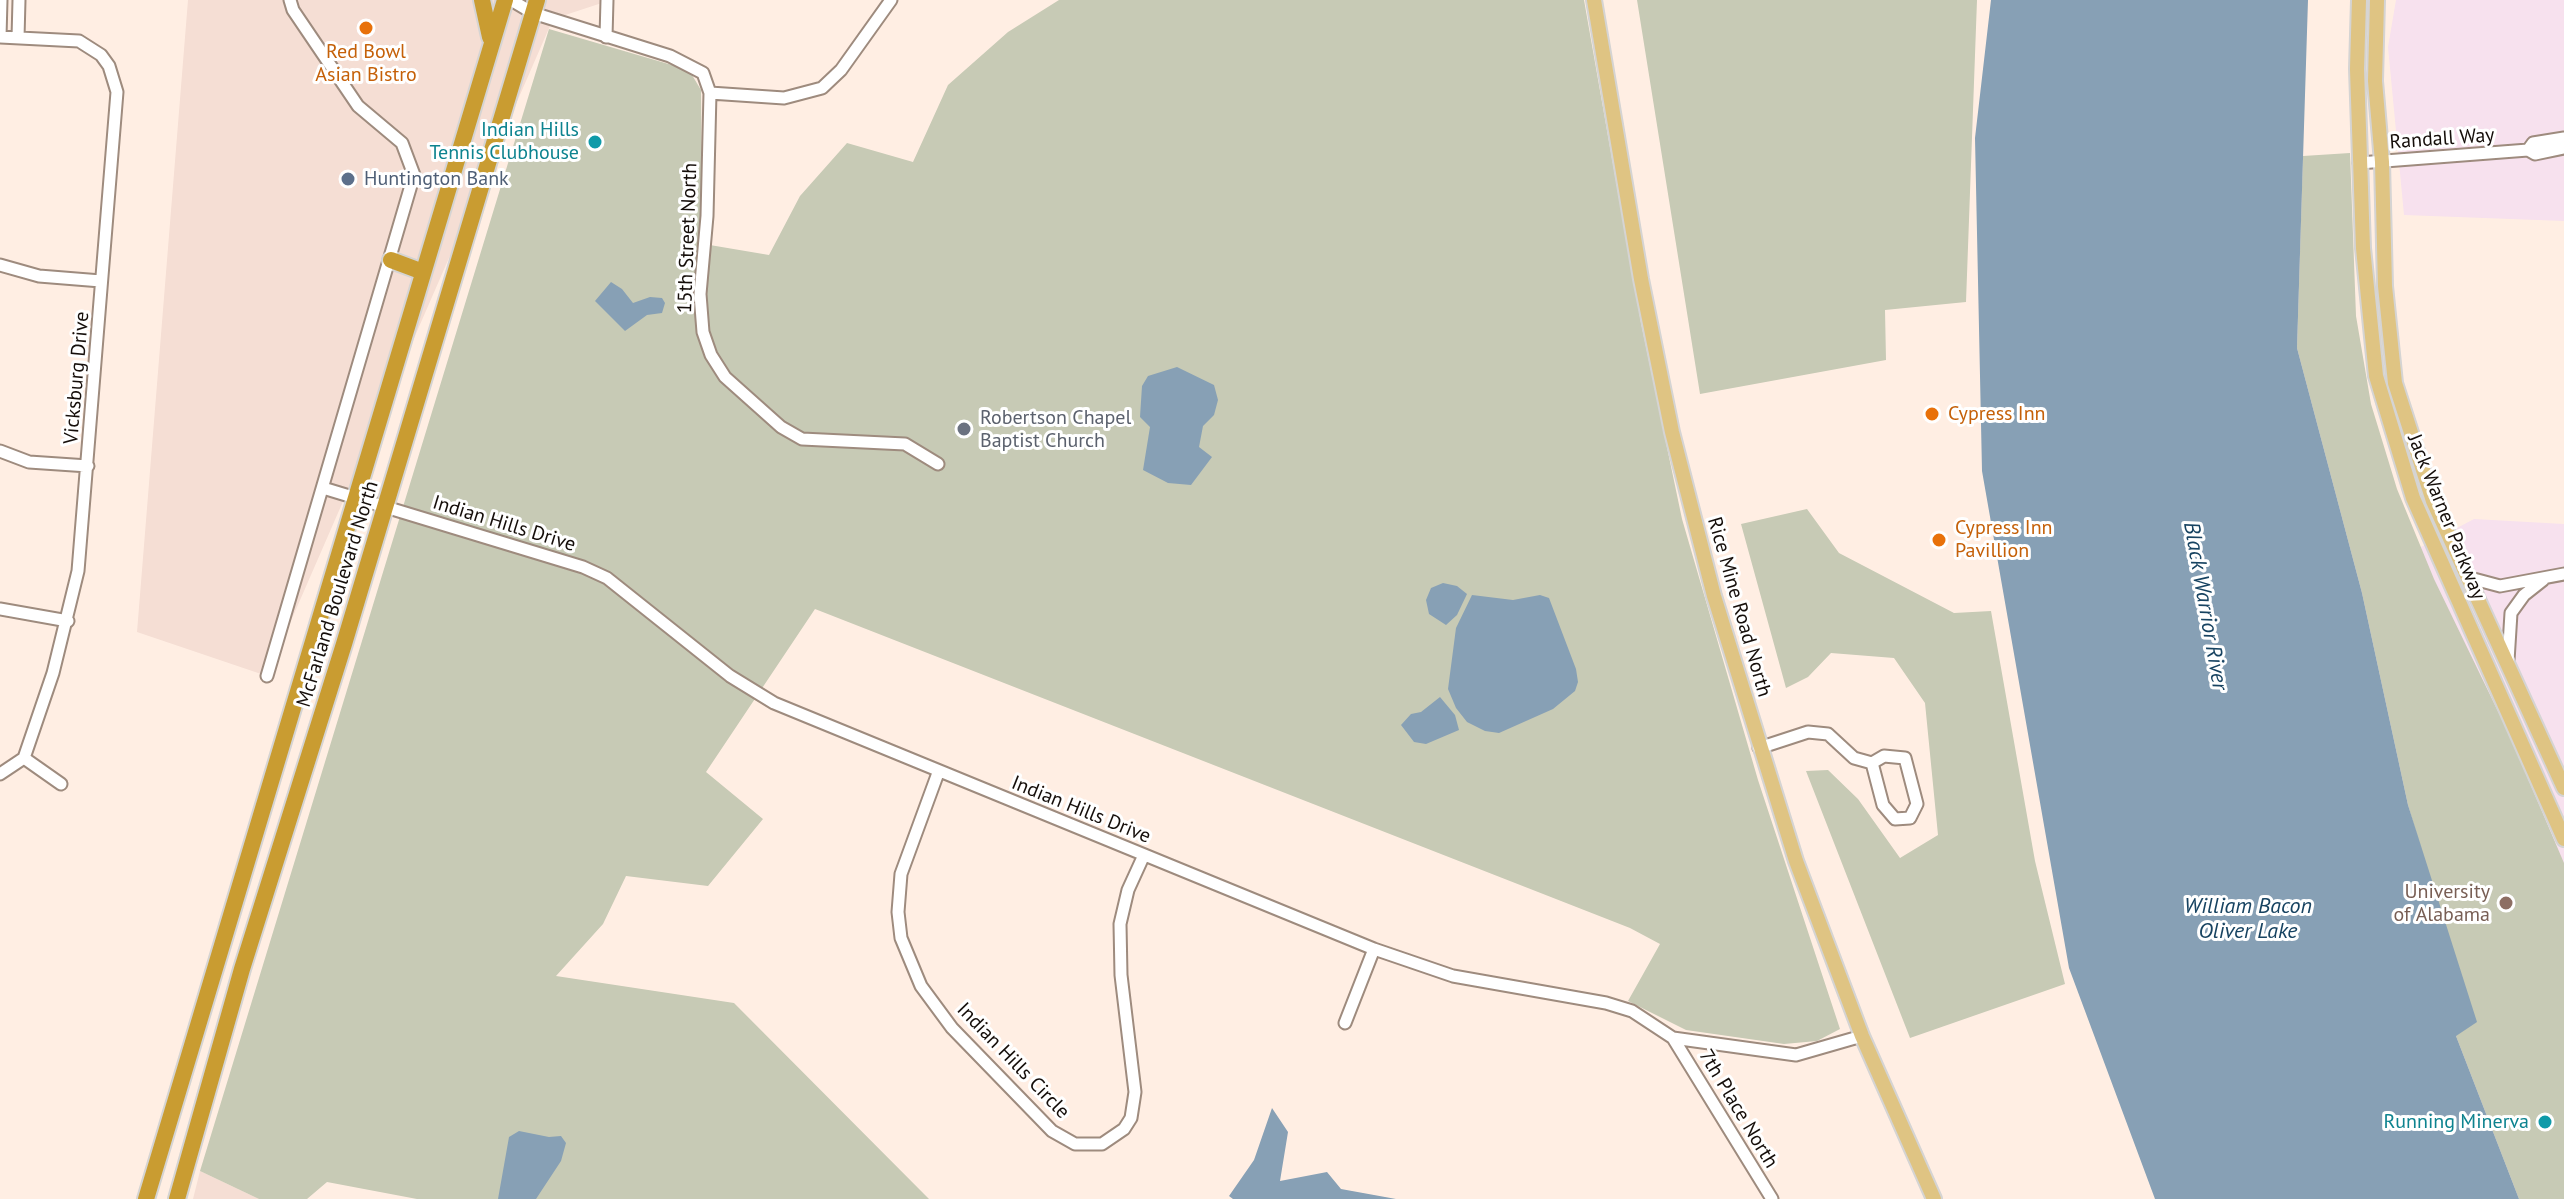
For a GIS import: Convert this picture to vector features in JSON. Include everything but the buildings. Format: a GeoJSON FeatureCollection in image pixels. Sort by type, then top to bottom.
{"type":"FeatureCollection","features":[{"type":"Feature","properties":{"kind":"highway"},"geometry":{"type":"LineString","coordinates":[[482,0],[491,47]]}},
{"type":"Feature","properties":{"kind":"highway","name":"McFarland Boulevard North"},"geometry":{"type":"LineString","coordinates":[[146,1199],[505,0]]}},
{"type":"Feature","properties":{"kind":"highway","name":"McFarland Boulevard North"},"geometry":{"type":"LineString","coordinates":[[177,1199],[242,969],[535,6]]}},
{"type":"Feature","properties":{"kind":"highway"},"geometry":{"type":"LineString","coordinates":[[391,260],[423,272]]}},
{"type":"Feature","properties":{"kind":"main road","name":"Rice Mine Road North"},"geometry":{"type":"LineString","coordinates":[[1594,0],[1641,279],[1672,432],[1714,596],[1796,861],[1862,1036],[1934,1199]]}},
{"type":"Feature","properties":{"kind":"main road","name":"Jack Warner Parkway"},"geometry":{"type":"LineString","coordinates":[[2359,0],[2359,163],[2367,309],[2376,376],[2393,439],[2438,556],[2564,839]]}},
{"type":"Feature","properties":{"kind":"main road","name":"Jack Warner Parkway"},"geometry":{"type":"LineString","coordinates":[[2377,0],[2375,81],[2382,162],[2385,286],[2395,383],[2433,501],[2564,788]]}},
{"type":"Feature","properties":{"kind":"street","name":"Vicksburg Drive"},"geometry":{"type":"LineString","coordinates":[[1,0],[0,37],[41,36],[79,41],[101,55],[114,79],[117,92],[78,571],[68,621],[24,758]]}},
{"type":"Feature","properties":{"kind":"street"},"geometry":{"type":"LineString","coordinates":[[18,38],[19,0]]}},
{"type":"Feature","properties":{"kind":"street"},"geometry":{"type":"LineString","coordinates":[[267,676],[413,189],[409,158],[402,143],[358,106],[293,10],[290,0]]}},
{"type":"Feature","properties":{"kind":"street"},"geometry":{"type":"LineString","coordinates":[[511,0],[535,6],[606,37],[692,65],[703,73],[710,93],[784,98],[822,88],[841,70],[891,0]]}},
{"type":"Feature","properties":{"kind":"street"},"geometry":{"type":"LineString","coordinates":[[606,37],[607,0]]}},
{"type":"Feature","properties":{"kind":"street","name":"15th Street North"},"geometry":{"type":"LineString","coordinates":[[710,93],[707,216],[700,294],[703,332],[718,367],[752,403],[791,434],[816,441],[905,444],[938,464]]}},
{"type":"Feature","properties":{"kind":"street","name":"Randall Way"},"geometry":{"type":"LineString","coordinates":[[2528,150],[2533,143],[2564,138]]}},
{"type":"Feature","properties":{"kind":"street","name":"Randall Way"},"geometry":{"type":"LineString","coordinates":[[2359,163],[2528,150],[2535,154],[2564,148]]}},
{"type":"Feature","properties":{"kind":"street"},"geometry":{"type":"LineString","coordinates":[[0,265],[39,276],[101,281]]}},
{"type":"Feature","properties":{"kind":"street"},"geometry":{"type":"LineString","coordinates":[[0,451],[29,462],[88,466]]}},
{"type":"Feature","properties":{"kind":"street","name":"Indian Hills Drive"},"geometry":{"type":"LineString","coordinates":[[323,488],[558,559],[607,578],[730,676],[774,703],[938,773],[1374,949],[1453,976],[1606,1003],[1643,1017],[1673,1038],[1796,1055],[1862,1036]]}},
{"type":"Feature","properties":{"kind":"street"},"geometry":{"type":"LineString","coordinates":[[2470,578],[2500,586],[2564,574]]}},
{"type":"Feature","properties":{"kind":"street"},"geometry":{"type":"LineString","coordinates":[[2508,663],[2511,613],[2524,595],[2543,580]]}},
{"type":"Feature","properties":{"kind":"street"},"geometry":{"type":"LineString","coordinates":[[0,609],[68,621]]}},
{"type":"Feature","properties":{"kind":"street"},"geometry":{"type":"LineString","coordinates":[[1759,748],[1808,732],[1828,734],[1854,758],[1872,763],[1884,756],[1905,758],[1917,804],[1910,818],[1895,819],[1883,805],[1872,763]]}},
{"type":"Feature","properties":{"kind":"street"},"geometry":{"type":"LineString","coordinates":[[0,774],[24,758],[61,784]]}},
{"type":"Feature","properties":{"kind":"street","name":"Indian Hills Circle"},"geometry":{"type":"LineString","coordinates":[[938,773],[901,874],[898,912],[901,938],[921,986],[952,1028],[1052,1131],[1075,1144],[1102,1144],[1124,1129],[1131,1118],[1135,1092],[1121,975],[1120,924],[1128,890],[1144,855]]}},
{"type":"Feature","properties":{"kind":"street"},"geometry":{"type":"LineString","coordinates":[[1345,1023],[1374,949]]}},
{"type":"Feature","properties":{"kind":"street","name":"7th Place North"},"geometry":{"type":"LineString","coordinates":[[1673,1038],[1772,1199]]}},
{"type":"Feature","properties":{"kind":"shaded area"},"geometry":{"type":"Polygon","coordinates":[[[188,0],[611,0],[553,19],[267,676],[137,632],[188,0]]]}},
{"type":"Feature","properties":{"kind":"shaded area"},"geometry":{"type":"Polygon","coordinates":[[[2396,0],[2564,0],[2564,221],[2404,215],[2388,47],[2396,0]]]}},
{"type":"Feature","properties":{"kind":"shaded area","name":"University of Alabama"},"geometry":{"type":"Polygon","coordinates":[[[2474,519],[2564,524],[2564,1199],[2484,1023],[2364,571],[2421,547],[2474,519]]]}},
{"type":"Feature","properties":{"kind":"shaded area"},"geometry":{"type":"Polygon","coordinates":[[[200,1171],[259,1199],[193,1199],[200,1171]]]}},
{"type":"Feature","properties":{"kind":"green space"},"geometry":{"type":"Polygon","coordinates":[[[1059,0],[1584,0],[1641,323],[1682,519],[1758,780],[1840,1029],[1817,1041],[1784,1044],[1686,1030],[1628,1001],[1660,944],[1630,928],[815,609],[706,772],[763,819],[708,886],[626,876],[603,924],[556,976],[734,1003],[929,1199],[417,1199],[327,1182],[307,1199],[259,1199],[200,1171],[549,29],[689,70],[701,90],[702,198],[698,243],[769,255],[800,196],[847,143],[913,162],[948,85],[1008,32],[1059,0]]]}},
{"type":"Feature","properties":{"kind":"green space"},"geometry":{"type":"Polygon","coordinates":[[[1637,0],[1977,0],[1966,302],[1885,310],[1886,360],[1700,394],[1637,0]]]}},
{"type":"Feature","properties":{"kind":"green space","name":"University of Alabama"},"geometry":{"type":"Polygon","coordinates":[[[2350,153],[2356,316],[2371,404],[2397,489],[2434,579],[2508,732],[2564,863],[2564,1199],[2519,1199],[2456,1036],[2435,896],[2408,805],[2362,593],[2297,348],[2303,156],[2350,153]]]}},
{"type":"Feature","properties":{"kind":"green space"},"geometry":{"type":"Polygon","coordinates":[[[1807,509],[1839,553],[1954,613],[1991,611],[2035,861],[2065,984],[1910,1038],[1806,771],[1828,770],[1858,799],[1900,858],[1938,835],[1925,703],[1894,658],[1831,653],[1808,677],[1786,688],[1741,524],[1807,509]]]}},
{"type":"Feature","properties":{"kind":"water","name":"William Bacon Oliver Lake"},"geometry":{"type":"Polygon","coordinates":[[[1991,0],[2308,0],[2297,348],[2362,593],[2408,805],[2477,1022],[2456,1036],[2519,1199],[2155,1199],[2069,968],[1982,471],[1975,138],[1991,0]]]}},
{"type":"Feature","properties":{"kind":"water"},"geometry":{"type":"Polygon","coordinates":[[[611,282],[622,289],[633,303],[650,297],[662,298],[665,303],[662,313],[647,315],[625,331],[595,301],[611,282]]]}},
{"type":"Feature","properties":{"kind":"water"},"geometry":{"type":"Polygon","coordinates":[[[1177,367],[1214,385],[1218,400],[1214,415],[1203,426],[1199,447],[1212,457],[1191,485],[1168,483],[1143,470],[1150,427],[1140,417],[1142,386],[1148,376],[1177,367]]]}},
{"type":"Feature","properties":{"kind":"water"},"geometry":{"type":"Polygon","coordinates":[[[1443,583],[1457,586],[1467,594],[1457,615],[1446,625],[1429,614],[1426,600],[1431,588],[1443,583]]]}},
{"type":"Feature","properties":{"kind":"water"},"geometry":{"type":"Polygon","coordinates":[[[1472,595],[1513,600],[1540,595],[1549,598],[1576,669],[1578,682],[1575,691],[1553,709],[1499,733],[1485,731],[1467,722],[1456,708],[1448,689],[1456,628],[1472,595]]]}},
{"type":"Feature","properties":{"kind":"water"},"geometry":{"type":"Polygon","coordinates":[[[1440,697],[1455,715],[1459,730],[1426,744],[1414,742],[1401,725],[1411,714],[1421,712],[1440,697]]]}},
{"type":"Feature","properties":{"kind":"water"},"geometry":{"type":"Polygon","coordinates":[[[1272,1108],[1288,1132],[1280,1181],[1327,1172],[1341,1189],[1396,1199],[1233,1199],[1229,1196],[1254,1160],[1272,1108]]]}},
{"type":"Feature","properties":{"kind":"water"},"geometry":{"type":"Polygon","coordinates":[[[519,1131],[549,1137],[561,1136],[566,1143],[561,1161],[536,1199],[498,1199],[509,1137],[519,1131]]]}},
{"type":"Feature","properties":{"kind":"place","name":"Red Bowl Asian Bistro"},"geometry":{"type":"Point","coordinates":[366,28]}},
{"type":"Feature","properties":{"kind":"place","name":"Indian Hills Tennis Clubhouse"},"geometry":{"type":"Point","coordinates":[595,142]}},
{"type":"Feature","properties":{"kind":"place","name":"Huntington Bank"},"geometry":{"type":"Point","coordinates":[348,179]}},
{"type":"Feature","properties":{"kind":"place","name":"Cypress Inn"},"geometry":{"type":"Point","coordinates":[1932,414]}},
{"type":"Feature","properties":{"kind":"place","name":"Robertson Chapel Baptist Church"},"geometry":{"type":"Point","coordinates":[964,429]}},
{"type":"Feature","properties":{"kind":"place","name":"Cypress Inn Pavillion"},"geometry":{"type":"Point","coordinates":[1939,540]}},
{"type":"Feature","properties":{"kind":"place","name":"University of Alabama"},"geometry":{"type":"Point","coordinates":[2506,903]}},
{"type":"Feature","properties":{"kind":"place","name":"Running Minerva"},"geometry":{"type":"Point","coordinates":[2545,1122]}},
{"type":"Feature","properties":{"kind":"water label","name":"Black Warrior River"},"geometry":{"type":"Point","coordinates":[2205,606]}}]}
